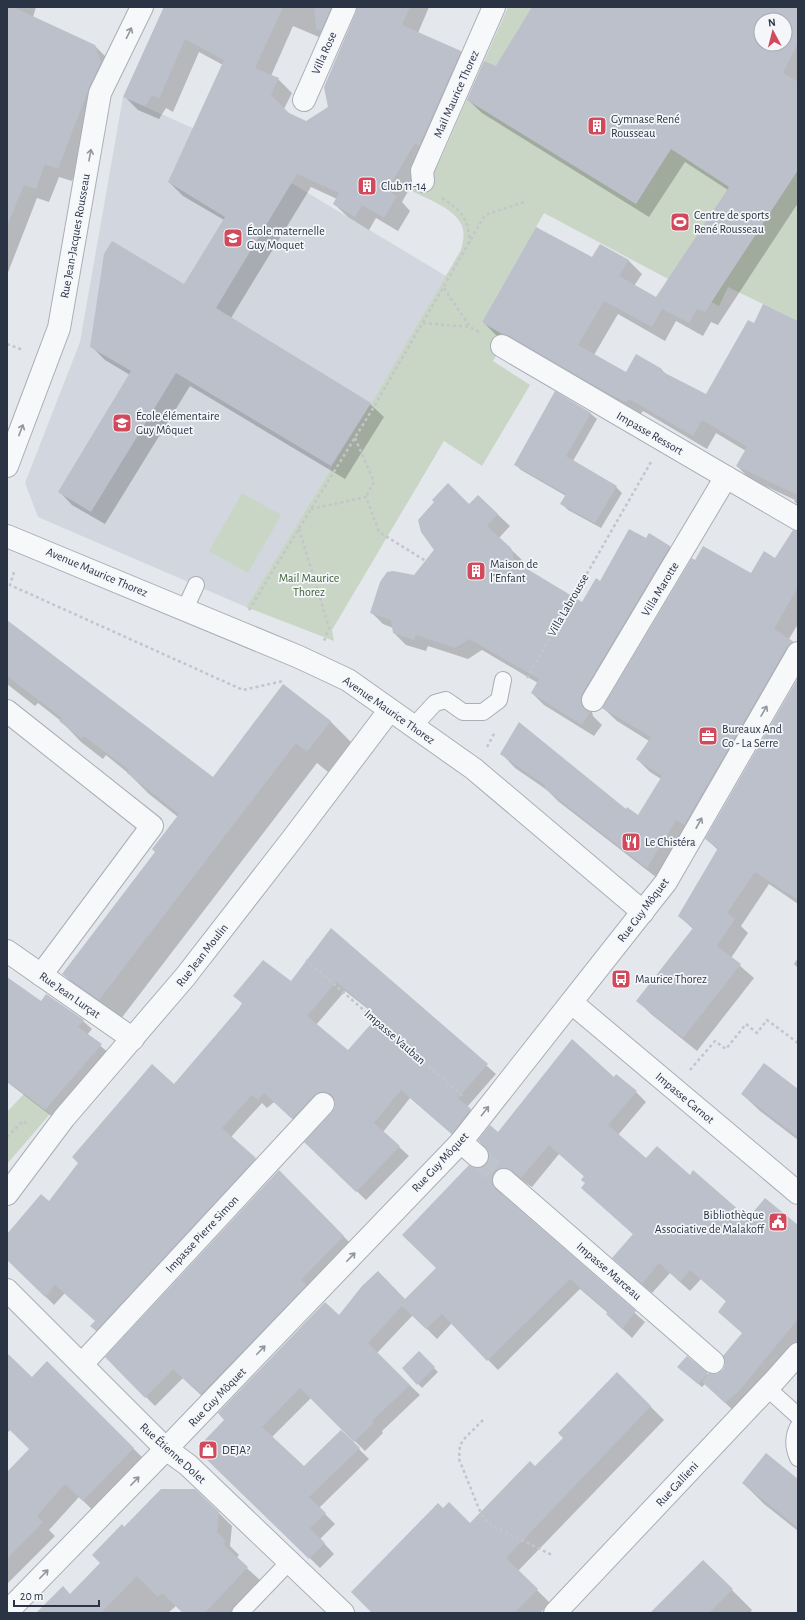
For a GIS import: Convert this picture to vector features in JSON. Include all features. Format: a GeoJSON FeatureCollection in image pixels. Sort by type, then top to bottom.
{"type":"FeatureCollection","features":[{"type":"Feature","properties":{"kind":"street","name":"Rue Jean-Jacques Rousseau"},"geometry":{"type":"LineString","coordinates":[[7,466],[59,328],[100,93],[142,7]]}},
{"type":"Feature","properties":{"kind":"street","name":"Villa Rose"},"geometry":{"type":"LineString","coordinates":[[304,100],[345,7]]}},
{"type":"Feature","properties":{"kind":"street","name":"Mail Maurice Thorez"},"geometry":{"type":"LineString","coordinates":[[423,181],[422,171],[494,7]]}},
{"type":"Feature","properties":{"kind":"street","name":"Impasse Ressort"},"geometry":{"type":"LineString","coordinates":[[502,346],[798,519]]}},
{"type":"Feature","properties":{"kind":"street","name":"Villa Marotte"},"geometry":{"type":"LineString","coordinates":[[593,700],[726,477]]}},
{"type":"Feature","properties":{"kind":"street","name":"Avenue Maurice Thorez"},"geometry":{"type":"LineString","coordinates":[[7,536],[299,657],[348,680],[389,711],[474,769],[643,912]]}},
{"type":"Feature","properties":{"kind":"street","name":"Rue Guy Môquet"},"geometry":{"type":"LineString","coordinates":[[7,1612],[461,1142],[666,882],[798,653]]}},
{"type":"Feature","properties":{"kind":"street"},"geometry":{"type":"LineString","coordinates":[[7,711],[152,826],[41,974]]}},
{"type":"Feature","properties":{"kind":"street","name":"Rue Jean Moulin"},"geometry":{"type":"LineString","coordinates":[[7,1194],[64,1118],[185,977],[389,711]]}},
{"type":"Feature","properties":{"kind":"street","name":"Rue Jean Lurçat"},"geometry":{"type":"LineString","coordinates":[[7,951],[133,1039]]}},
{"type":"Feature","properties":{"kind":"street","name":"Impasse Carnot"},"geometry":{"type":"LineString","coordinates":[[572,1003],[798,1193]]}},
{"type":"Feature","properties":{"kind":"street","name":"Impasse Pierre Simon"},"geometry":{"type":"LineString","coordinates":[[82,1364],[324,1104]]}},
{"type":"Feature","properties":{"kind":"street"},"geometry":{"type":"LineString","coordinates":[[461,1142],[477,1156]]}},
{"type":"Feature","properties":{"kind":"street","name":"Impasse Marceau"},"geometry":{"type":"LineString","coordinates":[[504,1180],[713,1362]]}},
{"type":"Feature","properties":{"kind":"street","name":"Rue Étienne Dolet"},"geometry":{"type":"LineString","coordinates":[[7,1290],[166,1449],[188,1465],[343,1613]]}},
{"type":"Feature","properties":{"kind":"street","name":"Rue Gallieni"},"geometry":{"type":"LineString","coordinates":[[556,1613],[798,1354]]}},
{"type":"Feature","properties":{"kind":"lane"},"geometry":{"type":"LineString","coordinates":[[185,609],[196,585]]}},
{"type":"Feature","properties":{"kind":"lane"},"geometry":{"type":"LineString","coordinates":[[413,727],[435,703],[446,700],[462,712],[483,712],[499,700],[502,680]]}},
{"type":"Feature","properties":{"kind":"lane"},"geometry":{"type":"LineString","coordinates":[[767,1388],[798,1416]]}},
{"type":"Feature","properties":{"kind":"lane"},"geometry":{"type":"LineString","coordinates":[[798,1427],[794,1438],[794,1448],[798,1458]]}},
{"type":"Feature","properties":{"kind":"lane"},"geometry":{"type":"LineString","coordinates":[[240,1613],[289,1562]]}},
{"type":"Feature","properties":{"kind":"path"},"geometry":{"type":"LineString","coordinates":[[423,181],[433,192],[462,212],[468,224],[470,242]]}},
{"type":"Feature","properties":{"kind":"path"},"geometry":{"type":"LineString","coordinates":[[248,612],[444,288],[485,215],[524,202]]}},
{"type":"Feature","properties":{"kind":"path"},"geometry":{"type":"LineString","coordinates":[[444,288],[470,327],[502,346]]}},
{"type":"Feature","properties":{"kind":"path"},"geometry":{"type":"LineString","coordinates":[[423,323],[470,327]]}},
{"type":"Feature","properties":{"kind":"path"},"geometry":{"type":"LineString","coordinates":[[7,344],[25,351]]}},
{"type":"Feature","properties":{"kind":"path"},"geometry":{"type":"LineString","coordinates":[[354,438],[374,482],[366,497],[379,532],[429,563]]}},
{"type":"Feature","properties":{"kind":"path","name":"Villa Labrousse"},"geometry":{"type":"LineString","coordinates":[[523,684],[663,440]]}},
{"type":"Feature","properties":{"kind":"path"},"geometry":{"type":"LineString","coordinates":[[311,509],[366,497]]}},
{"type":"Feature","properties":{"kind":"path"},"geometry":{"type":"LineString","coordinates":[[299,528],[329,628],[324,641]]}},
{"type":"Feature","properties":{"kind":"path"},"geometry":{"type":"LineString","coordinates":[[14,572],[10,585],[242,690],[283,681]]}},
{"type":"Feature","properties":{"kind":"path"},"geometry":{"type":"LineString","coordinates":[[474,769],[496,732]]}},
{"type":"Feature","properties":{"kind":"path","name":"Impasse Vauban"},"geometry":{"type":"LineString","coordinates":[[306,960],[483,1114]]}},
{"type":"Feature","properties":{"kind":"path"},"geometry":{"type":"LineString","coordinates":[[686,1075],[714,1041],[726,1049],[746,1024],[757,1033],[768,1020],[798,1043]]}},
{"type":"Feature","properties":{"kind":"path"},"geometry":{"type":"LineString","coordinates":[[483,1420],[464,1438],[460,1445],[459,1459],[479,1509],[484,1518],[491,1524],[552,1556]]}},
{"type":"Feature","properties":{"kind":"shaded area"},"geometry":{"type":"Polygon","coordinates":[[[123,97],[260,158],[258,163],[446,276],[371,403],[246,607],[38,517],[25,483],[80,342],[123,97]]]}},
{"type":"Feature","properties":{"kind":"green space","name":"Centre de sports René Rousseau"},"geometry":{"type":"Polygon","coordinates":[[[508,7],[578,7],[798,138],[798,321],[728,287],[719,306],[544,213],[482,322],[507,337],[493,361],[530,385],[482,466],[444,441],[332,630],[334,641],[246,607],[371,403],[461,250],[463,232],[459,220],[454,214],[440,205],[412,191],[423,181],[441,158],[508,7]]]}},
{"type":"Feature","properties":{"kind":"green space"},"geometry":{"type":"Polygon","coordinates":[[[242,493],[281,515],[248,573],[209,551],[242,493]]]}},
{"type":"Feature","properties":{"kind":"green space"},"geometry":{"type":"Polygon","coordinates":[[[24,1094],[50,1114],[7,1164],[7,1112],[24,1094]]]}},
{"type":"Feature","properties":{"kind":"building"},"geometry":{"type":"Polygon","coordinates":[[[7,7],[13,7],[95,45],[101,62],[89,88],[58,169],[45,164],[36,189],[24,185],[8,224],[7,223],[7,7]]]}},
{"type":"Feature","properties":{"kind":"building"},"geometry":{"type":"Polygon","coordinates":[[[164,7],[283,7],[255,68],[279,78],[271,95],[289,113],[306,121],[328,107],[324,87],[357,7],[410,7],[402,25],[461,51],[419,146],[415,143],[387,190],[397,196],[384,218],[362,205],[355,217],[333,204],[339,193],[297,174],[216,308],[371,403],[331,466],[176,373],[91,512],[58,492],[131,371],[90,347],[104,254],[112,241],[184,284],[225,217],[168,182],[224,60],[185,39],[159,99],[152,95],[145,106],[123,97],[164,7]]]}},
{"type":"Feature","properties":{"kind":"building"},"geometry":{"type":"Polygon","coordinates":[[[314,7],[331,7],[321,31],[316,29],[314,7]]]}},
{"type":"Feature","properties":{"kind":"building"},"geometry":{"type":"Polygon","coordinates":[[[532,7],[798,7],[798,43],[783,73],[798,82],[798,170],[705,312],[697,309],[689,323],[662,309],[652,327],[604,301],[578,345],[626,372],[636,354],[662,369],[661,371],[706,394],[748,320],[754,323],[763,304],[798,321],[798,495],[736,466],[747,447],[702,420],[693,436],[629,399],[626,402],[604,391],[508,335],[502,334],[482,322],[536,227],[592,257],[600,244],[629,260],[619,276],[656,297],[729,187],[671,149],[636,204],[467,100],[484,61],[496,66],[532,7]]]}},
{"type":"Feature","properties":{"kind":"building"},"geometry":{"type":"Polygon","coordinates":[[[555,391],[591,413],[566,456],[617,486],[595,523],[560,504],[566,494],[514,465],[555,391]]]}},
{"type":"Feature","properties":{"kind":"building"},"geometry":{"type":"Polygon","coordinates":[[[448,483],[469,504],[478,495],[498,514],[487,526],[510,547],[514,561],[582,602],[596,578],[600,581],[629,529],[646,538],[649,533],[670,546],[582,694],[582,706],[590,712],[582,725],[531,693],[539,679],[469,639],[455,648],[416,635],[414,640],[393,633],[391,620],[370,613],[380,582],[387,572],[393,571],[414,575],[434,550],[421,532],[418,520],[434,502],[432,500],[448,483]]]}},
{"type":"Feature","properties":{"kind":"building"},"geometry":{"type":"Polygon","coordinates":[[[793,530],[798,531],[798,587],[774,629],[794,642],[787,647],[684,825],[676,820],[647,868],[544,788],[546,786],[500,754],[519,722],[626,809],[627,807],[638,815],[662,776],[636,759],[651,737],[602,708],[692,558],[695,560],[703,546],[751,573],[764,551],[775,558],[793,530]]]}},
{"type":"Feature","properties":{"kind":"building"},"geometry":{"type":"Polygon","coordinates":[[[7,620],[213,777],[283,684],[331,721],[307,752],[296,743],[99,1000],[62,974],[155,852],[152,849],[179,814],[127,773],[129,770],[84,736],[82,739],[59,721],[62,718],[7,676],[7,620]]]}},
{"type":"Feature","properties":{"kind":"building"},"geometry":{"type":"Polygon","coordinates":[[[798,678],[798,900],[755,872],[727,913],[735,919],[717,946],[741,964],[683,1038],[636,1001],[693,928],[678,916],[718,848],[705,839],[798,678]]]}},
{"type":"Feature","properties":{"kind":"building"},"geometry":{"type":"Polygon","coordinates":[[[331,928],[488,1064],[458,1098],[471,1109],[452,1134],[401,1090],[374,1123],[400,1146],[356,1192],[304,1142],[335,1107],[335,1101],[332,1095],[326,1092],[319,1092],[292,1119],[264,1093],[258,1100],[252,1095],[222,1128],[256,1158],[96,1331],[90,1326],[95,1321],[55,1285],[45,1297],[7,1260],[7,1234],[41,1194],[49,1201],[78,1163],[72,1157],[152,1064],[174,1084],[239,1008],[242,1003],[233,996],[263,960],[291,981],[331,928]],[[336,982],[307,1016],[348,1050],[378,1016],[336,982]]]}},
{"type":"Feature","properties":{"kind":"building"},"geometry":{"type":"Polygon","coordinates":[[[7,977],[41,1001],[46,994],[84,1020],[78,1027],[102,1044],[45,1110],[7,1081],[7,977]]]}},
{"type":"Feature","properties":{"kind":"building"},"geometry":{"type":"Polygon","coordinates":[[[572,1039],[614,1077],[616,1074],[637,1091],[608,1125],[646,1158],[657,1146],[690,1175],[693,1170],[748,1218],[765,1198],[798,1225],[798,1319],[739,1391],[725,1403],[702,1382],[709,1373],[717,1374],[723,1370],[725,1364],[723,1356],[742,1333],[718,1312],[726,1301],[690,1270],[680,1282],[659,1263],[642,1284],[612,1258],[633,1234],[581,1188],[585,1183],[581,1180],[584,1176],[549,1145],[521,1178],[507,1168],[500,1168],[494,1172],[492,1178],[492,1184],[496,1189],[636,1311],[622,1329],[606,1314],[608,1312],[570,1279],[487,1361],[442,1314],[426,1329],[402,1306],[368,1343],[410,1385],[372,1421],[374,1423],[354,1442],[300,1388],[262,1427],[304,1466],[341,1430],[360,1448],[309,1497],[326,1513],[310,1528],[325,1543],[309,1559],[202,1455],[202,1443],[224,1420],[218,1413],[325,1302],[339,1315],[362,1286],[378,1271],[405,1299],[436,1268],[402,1235],[469,1165],[474,1168],[481,1168],[487,1164],[489,1152],[478,1140],[490,1125],[498,1132],[572,1039]]]}},
{"type":"Feature","properties":{"kind":"building"},"geometry":{"type":"Polygon","coordinates":[[[764,1063],[798,1089],[798,1137],[741,1094],[764,1063]]]}},
{"type":"Feature","properties":{"kind":"building"},"geometry":{"type":"Polygon","coordinates":[[[279,1170],[344,1236],[301,1280],[307,1285],[201,1394],[194,1386],[193,1388],[173,1369],[145,1398],[105,1357],[279,1170]]]}},
{"type":"Feature","properties":{"kind":"building"},"geometry":{"type":"Polygon","coordinates":[[[419,1351],[435,1367],[417,1385],[402,1368],[419,1351]]]}},
{"type":"Feature","properties":{"kind":"building"},"geometry":{"type":"Polygon","coordinates":[[[7,1353],[32,1377],[47,1361],[134,1448],[83,1501],[65,1484],[37,1516],[43,1522],[7,1559],[7,1472],[29,1449],[7,1427],[7,1353]]]}},
{"type":"Feature","properties":{"kind":"building"},"geometry":{"type":"Polygon","coordinates":[[[687,1356],[708,1373],[698,1384],[677,1367],[687,1356]]]}},
{"type":"Feature","properties":{"kind":"building"},"geometry":{"type":"Polygon","coordinates":[[[617,1372],[651,1406],[506,1558],[538,1589],[514,1613],[372,1613],[351,1592],[438,1503],[443,1508],[449,1502],[470,1523],[530,1461],[535,1466],[563,1438],[558,1433],[617,1372]]]}},
{"type":"Feature","properties":{"kind":"building"},"geometry":{"type":"Polygon","coordinates":[[[766,1453],[798,1479],[798,1528],[742,1483],[766,1453]]]}},
{"type":"Feature","properties":{"kind":"building"},"geometry":{"type":"Polygon","coordinates":[[[161,1489],[195,1489],[219,1512],[217,1532],[226,1541],[223,1544],[248,1567],[205,1613],[183,1613],[162,1593],[158,1597],[137,1576],[101,1613],[36,1613],[63,1586],[70,1594],[100,1563],[92,1555],[122,1524],[124,1527],[161,1489]]]}},
{"type":"Feature","properties":{"kind":"building"},"geometry":{"type":"Polygon","coordinates":[[[703,1560],[733,1589],[709,1613],[650,1613],[703,1560]]]}},
{"type":"Feature","properties":{"kind":"tunnel"},"geometry":{"type":"LineString","coordinates":[[477,1156],[504,1180]]}},
{"type":"Feature","properties":{"kind":"place","name":"Gymnase René Rousseau"},"geometry":{"type":"Point","coordinates":[597,126]}},
{"type":"Feature","properties":{"kind":"place","name":"Club 11-14"},"geometry":{"type":"Point","coordinates":[367,186]}},
{"type":"Feature","properties":{"kind":"place","name":"Centre de sports René Rousseau"},"geometry":{"type":"Point","coordinates":[680,222]}},
{"type":"Feature","properties":{"kind":"place","name":"École maternelle Guy Moquet"},"geometry":{"type":"Point","coordinates":[233,238]}},
{"type":"Feature","properties":{"kind":"place","name":"École élémentaire Guy Môquet"},"geometry":{"type":"Point","coordinates":[122,423]}},
{"type":"Feature","properties":{"kind":"place","name":"Maison de l'Enfant"},"geometry":{"type":"Point","coordinates":[476,571]}},
{"type":"Feature","properties":{"kind":"place","name":"Bureaux And Co - La Serre"},"geometry":{"type":"Point","coordinates":[708,736]}},
{"type":"Feature","properties":{"kind":"place","name":"Le Chistéra"},"geometry":{"type":"Point","coordinates":[631,842]}},
{"type":"Feature","properties":{"kind":"place","name":"Maurice Thorez"},"geometry":{"type":"Point","coordinates":[621,979]}},
{"type":"Feature","properties":{"kind":"place","name":"Bibliothèque Associative de Malakoff"},"geometry":{"type":"Point","coordinates":[778,1222]}},
{"type":"Feature","properties":{"kind":"place","name":"DEJA?"},"geometry":{"type":"Point","coordinates":[208,1450]}}]}
